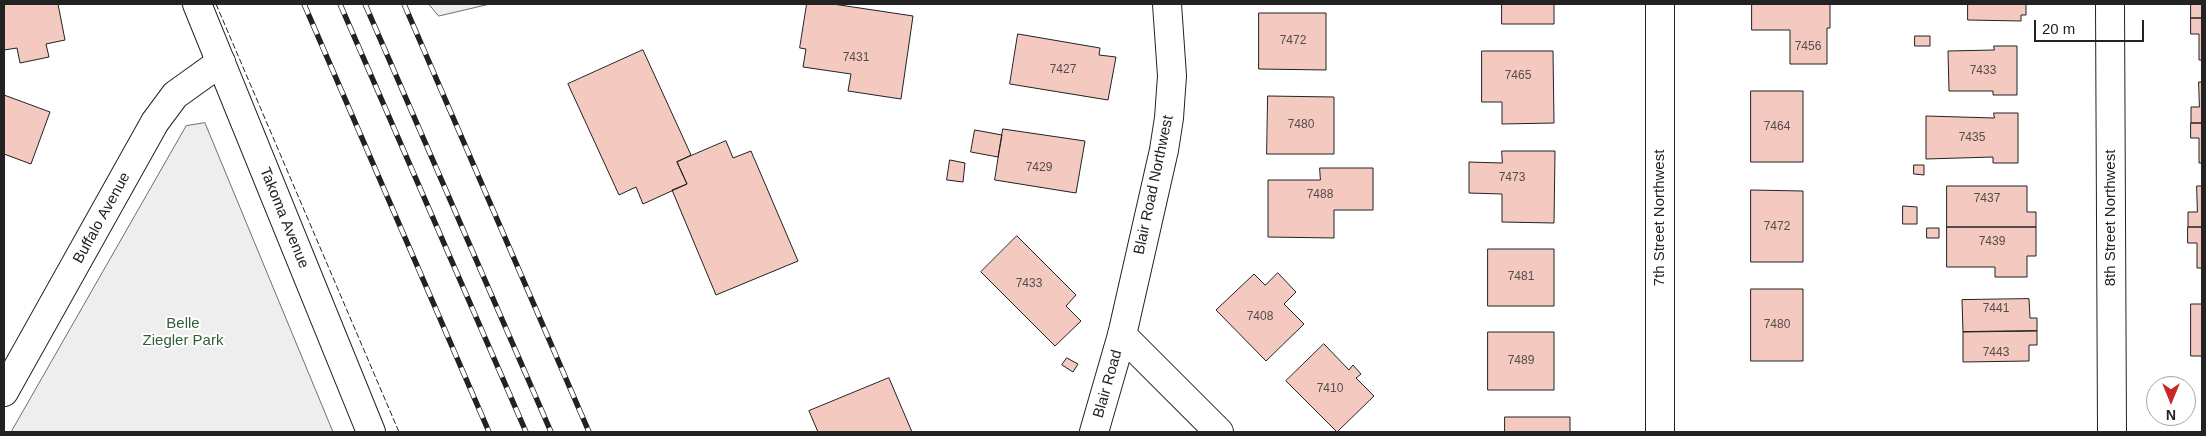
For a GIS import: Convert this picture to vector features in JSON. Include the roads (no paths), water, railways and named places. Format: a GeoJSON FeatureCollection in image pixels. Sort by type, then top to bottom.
{"type":"FeatureCollection","features":[{"type":"Feature","properties":{"kind":"street","name":"Takoma Avenue"},"geometry":{"type":"LineString","coordinates":[[197,4],[370,432]]}},
{"type":"Feature","properties":{"kind":"street","name":"Blair Road Northwest"},"geometry":{"type":"LineString","coordinates":[[1122,335],[1164,150],[1169,118],[1172,76],[1167,4]]}},
{"type":"Feature","properties":{"kind":"street","name":"7th Street Northwest"},"geometry":{"type":"LineString","coordinates":[[1660,4],[1660,432]]}},
{"type":"Feature","properties":{"kind":"street","name":"8th Street Northwest"},"geometry":{"type":"LineString","coordinates":[[2110,4],[2112,432]]}},
{"type":"Feature","properties":{"kind":"street","name":"Buffalo Avenue"},"geometry":{"type":"LineString","coordinates":[[4,392],[155,122],[175,95],[220,62]]}},
{"type":"Feature","properties":{"kind":"street","name":"Blair Road"},"geometry":{"type":"LineString","coordinates":[[1094,432],[1122,335]]}},
{"type":"Feature","properties":{"kind":"street"},"geometry":{"type":"LineString","coordinates":[[1122,335],[1219,432]]}},
{"type":"Feature","properties":{"kind":"railway"},"geometry":{"type":"LineString","coordinates":[[304,4],[489,432]]}},
{"type":"Feature","properties":{"kind":"railway"},"geometry":{"type":"LineString","coordinates":[[340,4],[526,432]]}},
{"type":"Feature","properties":{"kind":"railway"},"geometry":{"type":"LineString","coordinates":[[365,4],[551,432]]}},
{"type":"Feature","properties":{"kind":"railway"},"geometry":{"type":"LineString","coordinates":[[404,4],[589,432]]}},
{"type":"Feature","properties":{"kind":"park label","name":"Belle Ziegler Park"},"geometry":{"type":"Point","coordinates":[183,332]}}]}
